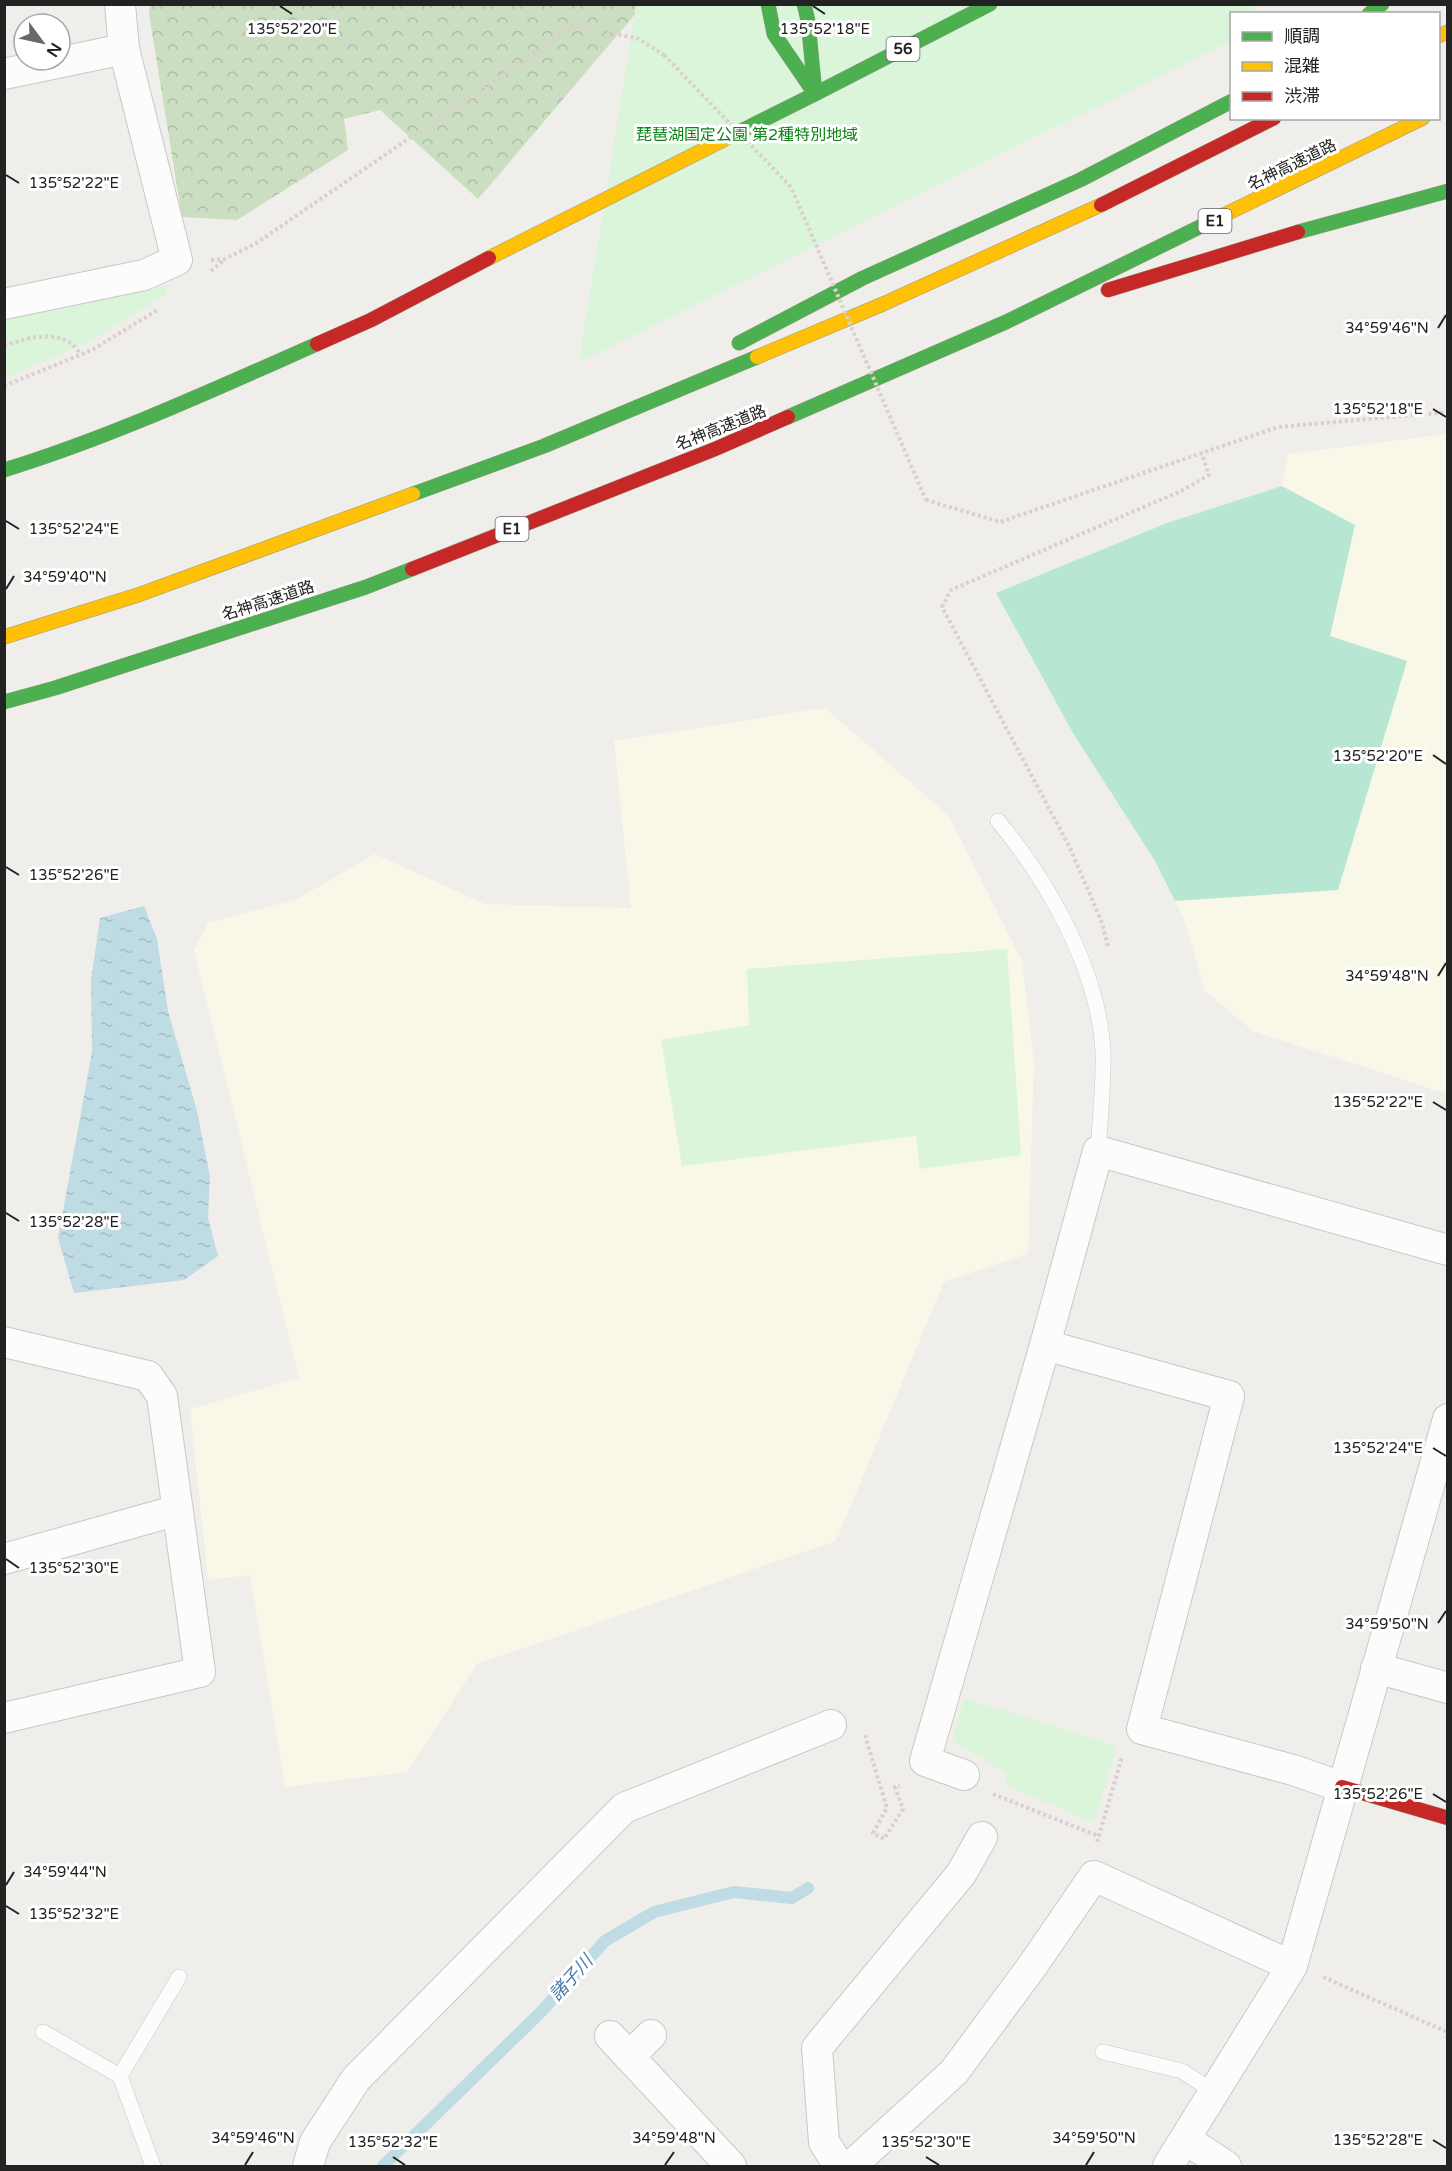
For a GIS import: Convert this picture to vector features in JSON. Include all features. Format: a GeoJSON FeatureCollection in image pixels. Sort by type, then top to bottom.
{"type":"FeatureCollection","features":[{"type":"Feature","properties":{"kind":"main road"},"geometry":{"type":"LineString","coordinates":[[768,4],[774,34],[815,94]]}},
{"type":"Feature","properties":{"kind":"main road"},"geometry":{"type":"LineString","coordinates":[[804,4],[808,21],[815,94]]}},
{"type":"Feature","properties":{"kind":"main road","name":"56"},"geometry":{"type":"LineString","coordinates":[[815,94],[990,4]]}},
{"type":"Feature","properties":{"kind":"main road"},"geometry":{"type":"LineString","coordinates":[[4,470],[49,456],[213,390],[371,320],[547,228],[815,94]]}},
{"type":"Feature","properties":{"kind":"main road"},"geometry":{"type":"LineString","coordinates":[[729,349],[863,278],[1080,180],[1230,102]]}},
{"type":"Feature","properties":{"kind":"main road"},"geometry":{"type":"LineString","coordinates":[[4,637],[138,595],[544,446],[883,304],[1091,210],[1270,120]]}},
{"type":"Feature","properties":{"kind":"main road","name":"名神高速道路"},"geometry":{"type":"LineString","coordinates":[[4,702],[55,688],[366,587],[715,449],[1006,322],[1419,120]]}},
{"type":"Feature","properties":{"kind":"main road"},"geometry":{"type":"LineString","coordinates":[[1006,322],[1288,235],[1448,191]]}},
{"type":"Feature","properties":{"kind":"main road"},"geometry":{"type":"LineString","coordinates":[[544,446],[688,370]]}},
{"type":"Feature","properties":{"kind":"main road"},"geometry":{"type":"LineString","coordinates":[[1342,1787],[1448,1818]]}},
{"type":"Feature","properties":{"kind":"street"},"geometry":{"type":"LineString","coordinates":[[4,304],[144,275],[177,260],[124,49],[120,4]]}},
{"type":"Feature","properties":{"kind":"street"},"geometry":{"type":"LineString","coordinates":[[4,74],[124,49]]}},
{"type":"Feature","properties":{"kind":"street"},"geometry":{"type":"LineString","coordinates":[[964,1775],[925,1761],[1046,1345],[1098,1151],[1448,1250]]}},
{"type":"Feature","properties":{"kind":"street"},"geometry":{"type":"LineString","coordinates":[[4,1342],[148,1376],[162,1396],[200,1672],[4,1718]]}},
{"type":"Feature","properties":{"kind":"street"},"geometry":{"type":"LineString","coordinates":[[1046,1345],[1229,1396],[1142,1729],[1293,1770],[1342,1787]]}},
{"type":"Feature","properties":{"kind":"street"},"geometry":{"type":"LineString","coordinates":[[1168,2166],[1292,1966],[1376,1668],[1442,1463],[1448,1419]]}},
{"type":"Feature","properties":{"kind":"street"},"geometry":{"type":"LineString","coordinates":[[4,1559],[178,1510]]}},
{"type":"Feature","properties":{"kind":"street"},"geometry":{"type":"LineString","coordinates":[[1376,1668],[1448,1688]]}},
{"type":"Feature","properties":{"kind":"street"},"geometry":{"type":"LineString","coordinates":[[308,2166],[315,2142],[356,2079],[624,1808],[831,1725]]}},
{"type":"Feature","properties":{"kind":"street"},"geometry":{"type":"LineString","coordinates":[[839,2166],[824,2142],[818,2048],[962,1874],[982,1837]]}},
{"type":"Feature","properties":{"kind":"street"},"geometry":{"type":"LineString","coordinates":[[851,2166],[954,2072],[1033,1965],[1094,1876],[1292,1966]]}},
{"type":"Feature","properties":{"kind":"street"},"geometry":{"type":"LineString","coordinates":[[651,2035],[619,2047],[731,2166]]}},
{"type":"Feature","properties":{"kind":"street"},"geometry":{"type":"LineString","coordinates":[[1185,2139],[1226,2166]]}},
{"type":"Feature","properties":{"kind":"lane"},"geometry":{"type":"LineString","coordinates":[[998,821],[1014,840],[1054,900],[1095,1001],[1103,1050],[1098,1151]]}},
{"type":"Feature","properties":{"kind":"lane"},"geometry":{"type":"LineString","coordinates":[[120,2076],[179,1977]]}},
{"type":"Feature","properties":{"kind":"lane"},"geometry":{"type":"LineString","coordinates":[[43,2032],[120,2076],[153,2166]]}},
{"type":"Feature","properties":{"kind":"lane"},"geometry":{"type":"LineString","coordinates":[[1103,2052],[1182,2072],[1214,2092]]}},
{"type":"Feature","properties":{"kind":"path"},"geometry":{"type":"LineString","coordinates":[[207,274],[225,259],[255,244],[574,26],[639,39],[664,55],[791,187],[926,500],[1000,522],[1278,427],[1448,412]]}},
{"type":"Feature","properties":{"kind":"path"},"geometry":{"type":"LineString","coordinates":[[177,260],[225,259]]}},
{"type":"Feature","properties":{"kind":"path"},"geometry":{"type":"LineString","coordinates":[[4,386],[92,350],[161,308]]}},
{"type":"Feature","properties":{"kind":"path"},"geometry":{"type":"LineString","coordinates":[[4,345],[34,337],[53,337],[68,341],[81,354]]}},
{"type":"Feature","properties":{"kind":"path"},"geometry":{"type":"LineString","coordinates":[[1109,947],[1101,920],[1069,846],[942,607],[951,590],[1181,491],[1209,475],[1201,452]]}},
{"type":"Feature","properties":{"kind":"path"},"geometry":{"type":"LineString","coordinates":[[862,1726],[887,1808],[873,1833],[884,1839],[903,1809],[895,1787]]}},
{"type":"Feature","properties":{"kind":"path"},"geometry":{"type":"LineString","coordinates":[[1094,1876],[1094,1851],[1127,1740],[1142,1729]]}},
{"type":"Feature","properties":{"kind":"path"},"geometry":{"type":"LineString","coordinates":[[990,1793],[1098,1836]]}},
{"type":"Feature","properties":{"kind":"path"},"geometry":{"type":"LineString","coordinates":[[1292,1966],[1310,1971],[1445,2031],[1448,2040]]}},
{"type":"Feature","properties":{"kind":"shaded area"},"geometry":{"type":"Polygon","coordinates":[[[1447,434],[1447,1094],[1253,1031],[1205,991],[1185,922],[1156,861],[1073,733],[996,593],[1167,523],[1282,486],[1288,454],[1447,434]]]}},
{"type":"Feature","properties":{"kind":"shaded area"},"geometry":{"type":"Polygon","coordinates":[[[825,708],[949,816],[1022,961],[1034,1063],[1028,1254],[944,1282],[836,1541],[477,1664],[407,1772],[285,1787],[250,1575],[208,1580],[190,1409],[299,1378],[194,950],[208,923],[297,899],[375,854],[485,904],[631,908],[614,741],[825,708]]]}},
{"type":"Feature","properties":{"kind":"green space"},"geometry":{"type":"Polygon","coordinates":[[[150,4],[643,5],[478,199],[380,110],[344,119],[348,150],[237,220],[182,217],[149,14],[150,4]]]}},
{"type":"Feature","properties":{"kind":"green space","name":"琵琶湖国定公園 第2種特別地域"},"geometry":{"type":"Polygon","coordinates":[[[636,5],[1253,5],[1254,12],[1230,12],[1230,41],[579,362],[636,5]]]}},
{"type":"Feature","properties":{"kind":"green space"},"geometry":{"type":"Polygon","coordinates":[[[165,286],[167,294],[87,343],[5,378],[5,318],[165,286]]]}},
{"type":"Feature","properties":{"kind":"green space"},"geometry":{"type":"Polygon","coordinates":[[[1282,486],[1355,525],[1330,636],[1407,661],[1338,890],[1175,901],[1155,861],[1073,733],[996,593],[1167,523],[1282,486]]]}},
{"type":"Feature","properties":{"kind":"green space"},"geometry":{"type":"Polygon","coordinates":[[[1007,949],[1021,1155],[920,1169],[916,1136],[682,1166],[661,1040],[749,1025],[747,969],[1007,949]]]}},
{"type":"Feature","properties":{"kind":"green space"},"geometry":{"type":"Polygon","coordinates":[[[964,1698],[1117,1746],[1094,1823],[1005,1785],[1006,1773],[952,1740],[964,1698]]]}},
{"type":"Feature","properties":{"kind":"water"},"geometry":{"type":"Polygon","coordinates":[[[144,906],[157,939],[168,1011],[197,1111],[210,1176],[208,1218],[218,1256],[184,1280],[74,1293],[58,1238],[92,1052],[91,980],[100,918],[144,906]]]}},
{"type":"Feature","properties":{"kind":"waterway","name":"諸子川"},"geometry":{"type":"LineString","coordinates":[[383,2166],[540,2013],[605,1941],[654,1912],[734,1892],[792,1898],[808,1888]]}},
{"type":"Feature","properties":{"kind":"traffic: fast"},"geometry":{"type":"LineString","coordinates":[[768,4],[774,34],[815,94]]}},
{"type":"Feature","properties":{"kind":"traffic: fast"},"geometry":{"type":"LineString","coordinates":[[804,4],[808,21],[815,92]]}},
{"type":"Feature","properties":{"kind":"traffic: fast"},"geometry":{"type":"LineString","coordinates":[[815,94],[990,4]]}},
{"type":"Feature","properties":{"kind":"traffic: fast"},"geometry":{"type":"LineString","coordinates":[[1372,12],[1382,4]]}},
{"type":"Feature","properties":{"kind":"traffic: fast"},"geometry":{"type":"LineString","coordinates":[[741,131],[815,94]]}},
{"type":"Feature","properties":{"kind":"traffic: fast"},"geometry":{"type":"LineString","coordinates":[[739,343],[863,278],[1080,180],[1230,102]]}},
{"type":"Feature","properties":{"kind":"traffic: fast"},"geometry":{"type":"LineString","coordinates":[[1298,232],[1448,191]]}},
{"type":"Feature","properties":{"kind":"traffic: fast"},"geometry":{"type":"LineString","coordinates":[[788,417],[1006,322],[1224,215]]}},
{"type":"Feature","properties":{"kind":"traffic: fast"},"geometry":{"type":"LineString","coordinates":[[4,470],[84,443],[317,344]]}},
{"type":"Feature","properties":{"kind":"traffic: fast"},"geometry":{"type":"LineString","coordinates":[[413,494],[544,446],[757,357]]}},
{"type":"Feature","properties":{"kind":"traffic: fast"},"geometry":{"type":"LineString","coordinates":[[4,702],[55,688],[366,587],[412,569]]}},
{"type":"Feature","properties":{"kind":"traffic: slow"},"geometry":{"type":"LineString","coordinates":[[1440,35],[1448,32]]}},
{"type":"Feature","properties":{"kind":"traffic: slow"},"geometry":{"type":"LineString","coordinates":[[1224,215],[1419,120]]}},
{"type":"Feature","properties":{"kind":"traffic: slow"},"geometry":{"type":"LineString","coordinates":[[489,258],[741,131]]}},
{"type":"Feature","properties":{"kind":"traffic: slow"},"geometry":{"type":"LineString","coordinates":[[757,357],[883,304],[1101,205]]}},
{"type":"Feature","properties":{"kind":"traffic: slow"},"geometry":{"type":"LineString","coordinates":[[4,637],[138,595],[413,494]]}},
{"type":"Feature","properties":{"kind":"traffic: jam"},"geometry":{"type":"LineString","coordinates":[[1101,205],[1270,120]]}},
{"type":"Feature","properties":{"kind":"traffic: jam"},"geometry":{"type":"LineString","coordinates":[[1108,290],[1298,232]]}},
{"type":"Feature","properties":{"kind":"traffic: jam"},"geometry":{"type":"LineString","coordinates":[[317,344],[371,320],[489,258]]}},
{"type":"Feature","properties":{"kind":"traffic: jam"},"geometry":{"type":"LineString","coordinates":[[412,569],[715,449],[788,417]]}},
{"type":"Feature","properties":{"kind":"traffic: jam"},"geometry":{"type":"LineString","coordinates":[[1342,1787],[1448,1818]]}}]}
